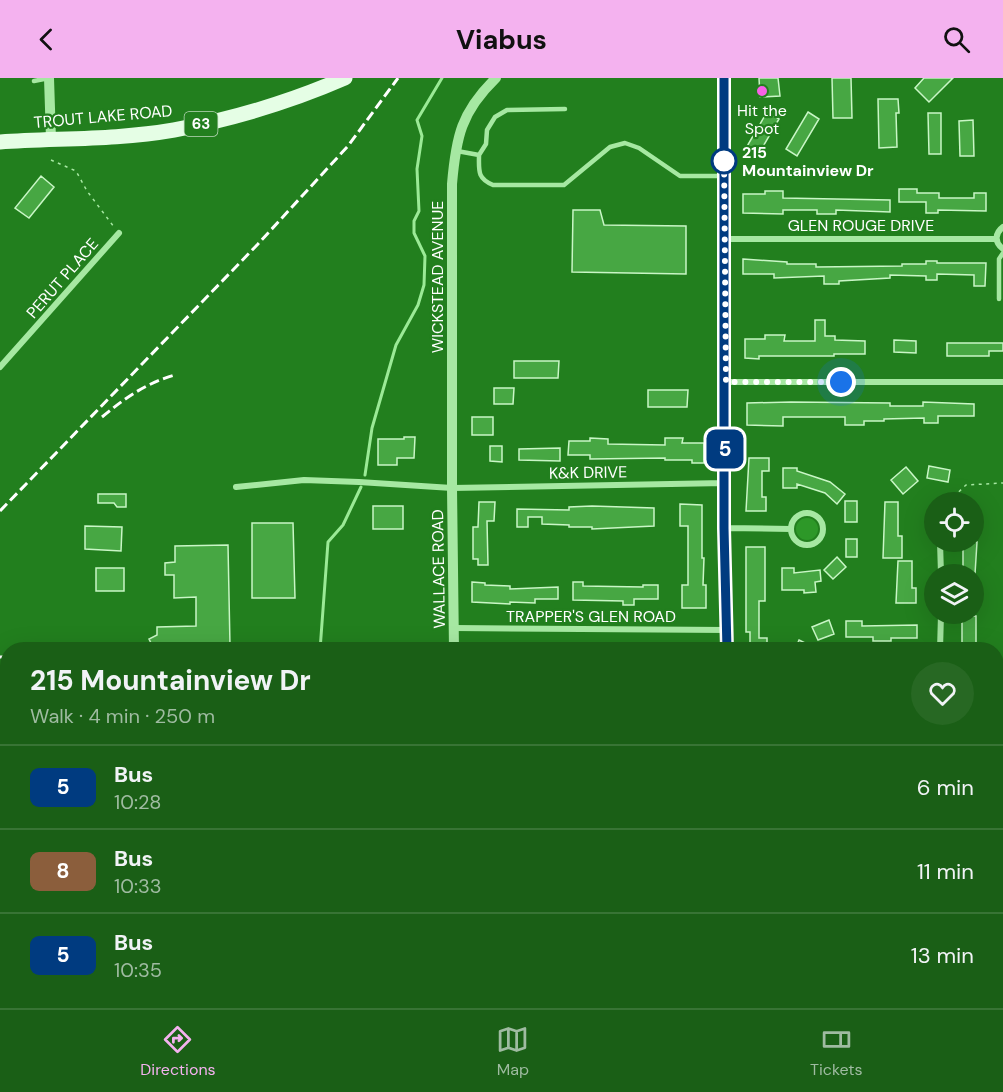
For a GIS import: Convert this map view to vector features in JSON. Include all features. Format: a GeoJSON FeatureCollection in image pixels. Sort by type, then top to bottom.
{"type":"FeatureCollection","features":[{"type":"Feature","properties":{"kind":"main road","name":"TROUT LAKE ROAD"},"geometry":{"type":"LineString","coordinates":[[0,142],[117,136],[173,130],[243,115],[280,104],[345,78]]}},
{"type":"Feature","properties":{"kind":"street"},"geometry":{"type":"LineString","coordinates":[[49,78],[51,139]]}},
{"type":"Feature","properties":{"kind":"street","name":"WICKSTEAD AVENUE"},"geometry":{"type":"LineString","coordinates":[[452,488],[452,184],[455,150],[465,117],[478,96],[496,78]]}},
{"type":"Feature","properties":{"kind":"street"},"geometry":{"type":"LineString","coordinates":[[724,78],[726,239],[724,528],[727,642]]}},
{"type":"Feature","properties":{"kind":"street"},"geometry":{"type":"LineString","coordinates":[[1003,226],[996,238],[1003,251]]}},
{"type":"Feature","properties":{"kind":"street","name":"PERUT PLACE"},"geometry":{"type":"LineString","coordinates":[[0,367],[119,233]]}},
{"type":"Feature","properties":{"kind":"street","name":"GLEN ROUGE DRIVE"},"geometry":{"type":"LineString","coordinates":[[726,239],[996,238]]}},
{"type":"Feature","properties":{"kind":"street"},"geometry":{"type":"LineString","coordinates":[[726,382],[1003,382]]}},
{"type":"Feature","properties":{"kind":"street","name":"K&K DRIVE"},"geometry":{"type":"LineString","coordinates":[[236,487],[304,480],[452,488],[725,483]]}},
{"type":"Feature","properties":{"kind":"street","name":"WALLACE ROAD"},"geometry":{"type":"LineString","coordinates":[[452,488],[454,642]]}},
{"type":"Feature","properties":{"kind":"street"},"geometry":{"type":"LineString","coordinates":[[802,513],[813,513],[821,520],[824,530],[820,540],[804,545],[795,540],[791,529],[794,519],[802,513]]}},
{"type":"Feature","properties":{"kind":"street"},"geometry":{"type":"LineString","coordinates":[[724,528],[791,529]]}},
{"type":"Feature","properties":{"kind":"street"},"geometry":{"type":"LineString","coordinates":[[940,624],[940,642]]}},
{"type":"Feature","properties":{"kind":"street","name":"TRAPPER'S GLEN ROAD"},"geometry":{"type":"LineString","coordinates":[[454,628],[727,630]]}},
{"type":"Feature","properties":{"kind":"lane"},"geometry":{"type":"LineString","coordinates":[[34,81],[49,78]]}},
{"type":"Feature","properties":{"kind":"lane"},"geometry":{"type":"LineString","coordinates":[[565,109],[507,110],[495,117],[487,130],[486,144],[479,155],[479,172],[484,181],[493,185],[564,185],[610,147],[625,142],[639,148],[680,176],[724,176]]}},
{"type":"Feature","properties":{"kind":"lane"},"geometry":{"type":"LineString","coordinates":[[455,150],[479,155]]}},
{"type":"Feature","properties":{"kind":"lane"},"geometry":{"type":"LineString","coordinates":[[999,299],[999,259],[1003,251]]}},
{"type":"Feature","properties":{"kind":"path"},"geometry":{"type":"LineString","coordinates":[[51,160],[76,171],[87,191],[119,233]]}},
{"type":"Feature","properties":{"kind":"path"},"geometry":{"type":"LineString","coordinates":[[959,492],[966,485],[1003,483]]}},
{"type":"Feature","properties":{"kind":"shaded area"},"geometry":{"type":"Polygon","coordinates":[[[807,518],[815,521],[818,529],[815,537],[807,540],[799,537],[796,529],[799,521],[807,518]]]}},
{"type":"Feature","properties":{"kind":"building"},"geometry":{"type":"Polygon","coordinates":[[[759,78],[778,78],[780,96],[760,97],[759,78]]]}},
{"type":"Feature","properties":{"kind":"building"},"geometry":{"type":"Polygon","coordinates":[[[832,78],[851,78],[852,118],[833,118],[832,78]]]}},
{"type":"Feature","properties":{"kind":"building"},"geometry":{"type":"Polygon","coordinates":[[[924,78],[953,78],[929,102],[915,88],[924,78]]]}},
{"type":"Feature","properties":{"kind":"building"},"geometry":{"type":"Polygon","coordinates":[[[878,99],[898,99],[897,147],[879,148],[878,99]]]}},
{"type":"Feature","properties":{"kind":"building"},"geometry":{"type":"Polygon","coordinates":[[[767,112],[779,119],[758,155],[746,148],[767,112]]]}},
{"type":"Feature","properties":{"kind":"building"},"geometry":{"type":"Polygon","coordinates":[[[808,112],[819,119],[797,156],[786,149],[808,112]]]}},
{"type":"Feature","properties":{"kind":"building"},"geometry":{"type":"Polygon","coordinates":[[[928,113],[941,113],[941,154],[929,154],[928,113]]]}},
{"type":"Feature","properties":{"kind":"building"},"geometry":{"type":"Polygon","coordinates":[[[973,120],[974,156],[960,156],[959,121],[973,120]]]}},
{"type":"Feature","properties":{"kind":"building"},"geometry":{"type":"Polygon","coordinates":[[[41,176],[54,187],[29,218],[15,208],[41,176]]]}},
{"type":"Feature","properties":{"kind":"building"},"geometry":{"type":"Polygon","coordinates":[[[899,189],[917,189],[917,193],[939,193],[939,198],[974,198],[974,193],[986,193],[986,211],[938,210],[938,213],[926,213],[926,202],[899,202],[899,189]]]}},
{"type":"Feature","properties":{"kind":"building"},"geometry":{"type":"Polygon","coordinates":[[[765,191],[783,191],[783,198],[890,200],[890,212],[836,210],[836,214],[817,214],[817,210],[783,210],[783,214],[743,213],[743,194],[765,194],[765,191]]]}},
{"type":"Feature","properties":{"kind":"building"},"geometry":{"type":"Polygon","coordinates":[[[573,210],[600,210],[604,225],[686,226],[686,274],[572,272],[573,210]]]}},
{"type":"Feature","properties":{"kind":"building"},"geometry":{"type":"Polygon","coordinates":[[[743,259],[787,262],[787,264],[816,264],[816,267],[902,266],[902,264],[926,264],[926,261],[986,263],[985,286],[974,286],[974,275],[937,274],[937,280],[926,280],[926,276],[890,275],[890,278],[824,284],[824,276],[774,278],[774,274],[743,274],[743,259]]]}},
{"type":"Feature","properties":{"kind":"building"},"geometry":{"type":"Polygon","coordinates":[[[815,320],[825,320],[825,336],[835,336],[835,340],[865,341],[865,354],[745,358],[745,339],[765,339],[765,335],[785,335],[784,341],[815,341],[815,320]]]}},
{"type":"Feature","properties":{"kind":"building"},"geometry":{"type":"Polygon","coordinates":[[[894,340],[916,341],[916,353],[894,352],[894,340]]]}},
{"type":"Feature","properties":{"kind":"building"},"geometry":{"type":"Polygon","coordinates":[[[947,343],[1003,343],[1003,351],[989,351],[989,356],[947,356],[947,343]]]}},
{"type":"Feature","properties":{"kind":"building"},"geometry":{"type":"Polygon","coordinates":[[[514,361],[559,361],[558,378],[514,378],[514,361]]]}},
{"type":"Feature","properties":{"kind":"building"},"geometry":{"type":"Polygon","coordinates":[[[494,388],[514,388],[513,404],[494,404],[494,388]]]}},
{"type":"Feature","properties":{"kind":"building"},"geometry":{"type":"Polygon","coordinates":[[[648,390],[688,390],[687,407],[648,407],[648,390]]]}},
{"type":"Feature","properties":{"kind":"building"},"geometry":{"type":"Polygon","coordinates":[[[923,402],[974,404],[974,416],[938,416],[938,423],[924,423],[924,418],[884,419],[884,421],[864,421],[864,425],[845,425],[845,417],[783,417],[783,426],[747,425],[747,403],[890,403],[890,406],[923,406],[923,402]]]}},
{"type":"Feature","properties":{"kind":"building"},"geometry":{"type":"Polygon","coordinates":[[[472,417],[493,417],[493,435],[472,435],[472,417]]]}},
{"type":"Feature","properties":{"kind":"building"},"geometry":{"type":"Polygon","coordinates":[[[404,437],[415,437],[414,458],[397,458],[397,465],[378,465],[378,439],[404,439],[404,437]]]}},
{"type":"Feature","properties":{"kind":"building"},"geometry":{"type":"Polygon","coordinates":[[[590,438],[608,439],[608,444],[665,445],[665,438],[683,438],[682,443],[704,443],[704,463],[692,463],[692,460],[665,460],[665,458],[590,459],[590,455],[568,455],[569,441],[590,441],[590,438]]]}},
{"type":"Feature","properties":{"kind":"building"},"geometry":{"type":"Polygon","coordinates":[[[490,446],[502,446],[502,462],[490,461],[490,446]]]}},
{"type":"Feature","properties":{"kind":"building"},"geometry":{"type":"Polygon","coordinates":[[[560,448],[560,461],[519,460],[519,449],[560,448]]]}},
{"type":"Feature","properties":{"kind":"building"},"geometry":{"type":"Polygon","coordinates":[[[749,458],[769,458],[769,471],[762,471],[762,497],[766,497],[766,511],[746,511],[749,458]]]}},
{"type":"Feature","properties":{"kind":"building"},"geometry":{"type":"Polygon","coordinates":[[[929,466],[950,470],[948,482],[927,478],[929,466]]]}},
{"type":"Feature","properties":{"kind":"building"},"geometry":{"type":"Polygon","coordinates":[[[906,467],[918,481],[903,494],[891,480],[906,467]]]}},
{"type":"Feature","properties":{"kind":"building"},"geometry":{"type":"Polygon","coordinates":[[[783,468],[797,468],[797,471],[830,482],[845,494],[837,504],[825,493],[797,484],[797,488],[783,488],[783,468]]]}},
{"type":"Feature","properties":{"kind":"building"},"geometry":{"type":"Polygon","coordinates":[[[98,494],[126,494],[126,507],[117,507],[114,503],[98,503],[98,494]]]}},
{"type":"Feature","properties":{"kind":"building"},"geometry":{"type":"Polygon","coordinates":[[[845,501],[857,501],[857,522],[845,522],[845,501]]]}},
{"type":"Feature","properties":{"kind":"building"},"geometry":{"type":"Polygon","coordinates":[[[479,502],[495,502],[494,521],[487,521],[488,565],[478,565],[478,559],[473,559],[473,527],[478,527],[479,502]]]}},
{"type":"Feature","properties":{"kind":"building"},"geometry":{"type":"Polygon","coordinates":[[[885,502],[898,502],[898,536],[902,536],[902,558],[883,558],[885,502]]]}},
{"type":"Feature","properties":{"kind":"building"},"geometry":{"type":"Polygon","coordinates":[[[680,504],[702,505],[703,585],[706,585],[706,608],[682,608],[682,585],[688,585],[688,526],[680,526],[680,504]]]}},
{"type":"Feature","properties":{"kind":"building"},"geometry":{"type":"Polygon","coordinates":[[[373,506],[403,506],[403,529],[373,529],[373,506]]]}},
{"type":"Feature","properties":{"kind":"building"},"geometry":{"type":"Polygon","coordinates":[[[569,507],[654,508],[654,526],[592,529],[592,527],[542,524],[542,517],[528,517],[528,527],[517,527],[517,509],[569,510],[569,507]]]}},
{"type":"Feature","properties":{"kind":"building"},"geometry":{"type":"Polygon","coordinates":[[[252,523],[293,523],[295,598],[252,598],[252,523]]]}},
{"type":"Feature","properties":{"kind":"building"},"geometry":{"type":"Polygon","coordinates":[[[85,526],[122,527],[121,551],[85,549],[85,526]]]}},
{"type":"Feature","properties":{"kind":"building"},"geometry":{"type":"Polygon","coordinates":[[[846,539],[857,539],[857,557],[846,557],[846,539]]]}},
{"type":"Feature","properties":{"kind":"building"},"geometry":{"type":"Polygon","coordinates":[[[228,545],[230,642],[150,642],[149,639],[157,635],[157,627],[196,626],[196,597],[174,598],[174,575],[165,575],[165,563],[175,562],[175,546],[228,545]]]}},
{"type":"Feature","properties":{"kind":"building"},"geometry":{"type":"Polygon","coordinates":[[[746,547],[765,547],[765,601],[759,601],[759,638],[767,638],[767,642],[750,642],[750,632],[746,632],[746,547]]]}},
{"type":"Feature","properties":{"kind":"building"},"geometry":{"type":"Polygon","coordinates":[[[963,552],[976,552],[976,564],[963,564],[963,552]]]}},
{"type":"Feature","properties":{"kind":"building"},"geometry":{"type":"Polygon","coordinates":[[[837,557],[846,567],[833,579],[824,570],[837,557]]]}},
{"type":"Feature","properties":{"kind":"building"},"geometry":{"type":"Polygon","coordinates":[[[898,561],[912,561],[912,588],[916,588],[916,603],[896,603],[898,561]]]}},
{"type":"Feature","properties":{"kind":"building"},"geometry":{"type":"Polygon","coordinates":[[[96,568],[124,568],[124,591],[96,591],[96,568]]]}},
{"type":"Feature","properties":{"kind":"building"},"geometry":{"type":"Polygon","coordinates":[[[782,568],[794,568],[794,573],[820,570],[821,581],[815,582],[816,592],[782,590],[782,568]]]}},
{"type":"Feature","properties":{"kind":"building"},"geometry":{"type":"Polygon","coordinates":[[[472,582],[510,586],[510,589],[558,587],[558,599],[535,599],[535,603],[510,602],[510,604],[472,602],[472,582]]]}},
{"type":"Feature","properties":{"kind":"building"},"geometry":{"type":"Polygon","coordinates":[[[573,582],[583,582],[583,586],[658,585],[658,599],[634,599],[634,605],[623,605],[623,601],[573,600],[573,582]]]}},
{"type":"Feature","properties":{"kind":"building"},"geometry":{"type":"Polygon","coordinates":[[[829,620],[834,634],[818,640],[812,627],[829,620]]]}},
{"type":"Feature","properties":{"kind":"building"},"geometry":{"type":"Polygon","coordinates":[[[846,621],[862,621],[862,626],[917,625],[917,638],[873,641],[873,637],[846,637],[846,621]]]}},
{"type":"Feature","properties":{"kind":"building"},"geometry":{"type":"Polygon","coordinates":[[[962,624],[976,624],[976,642],[962,642],[962,624]]]}},
{"type":"Feature","properties":{"kind":"waterway"},"geometry":{"type":"LineString","coordinates":[[365,475],[372,428],[396,345],[418,305],[424,285],[425,256],[414,233],[414,221],[419,211],[417,169],[422,136],[417,120],[442,78]]}},
{"type":"Feature","properties":{"kind":"waterway"},"geometry":{"type":"LineString","coordinates":[[321,642],[328,542],[343,525],[361,487]]}},
{"type":"Feature","properties":{"kind":"railway"},"geometry":{"type":"LineString","coordinates":[[0,511],[258,244],[348,146],[398,78]]}},
{"type":"Feature","properties":{"kind":"railway"},"geometry":{"type":"LineString","coordinates":[[102,417],[136,392],[175,375]]}},
{"type":"Feature","properties":{"kind":"bus line","name":"5"},"geometry":{"type":"LineString","coordinates":[[724,78],[726,382],[724,528],[727,642]]}},
{"type":"Feature","properties":{"kind":"place","name":"Hit the Spot"},"geometry":{"type":"Point","coordinates":[762,91]}},
{"type":"Feature","properties":{"kind":"place","name":"215 Mountainview Dr"},"geometry":{"type":"Point","coordinates":[724,161]}},
{"type":"Feature","properties":{"kind":"route"},"geometry":{"type":"LineString","coordinates":[[724,161],[724,157],[726,382],[841,382]]}}]}
